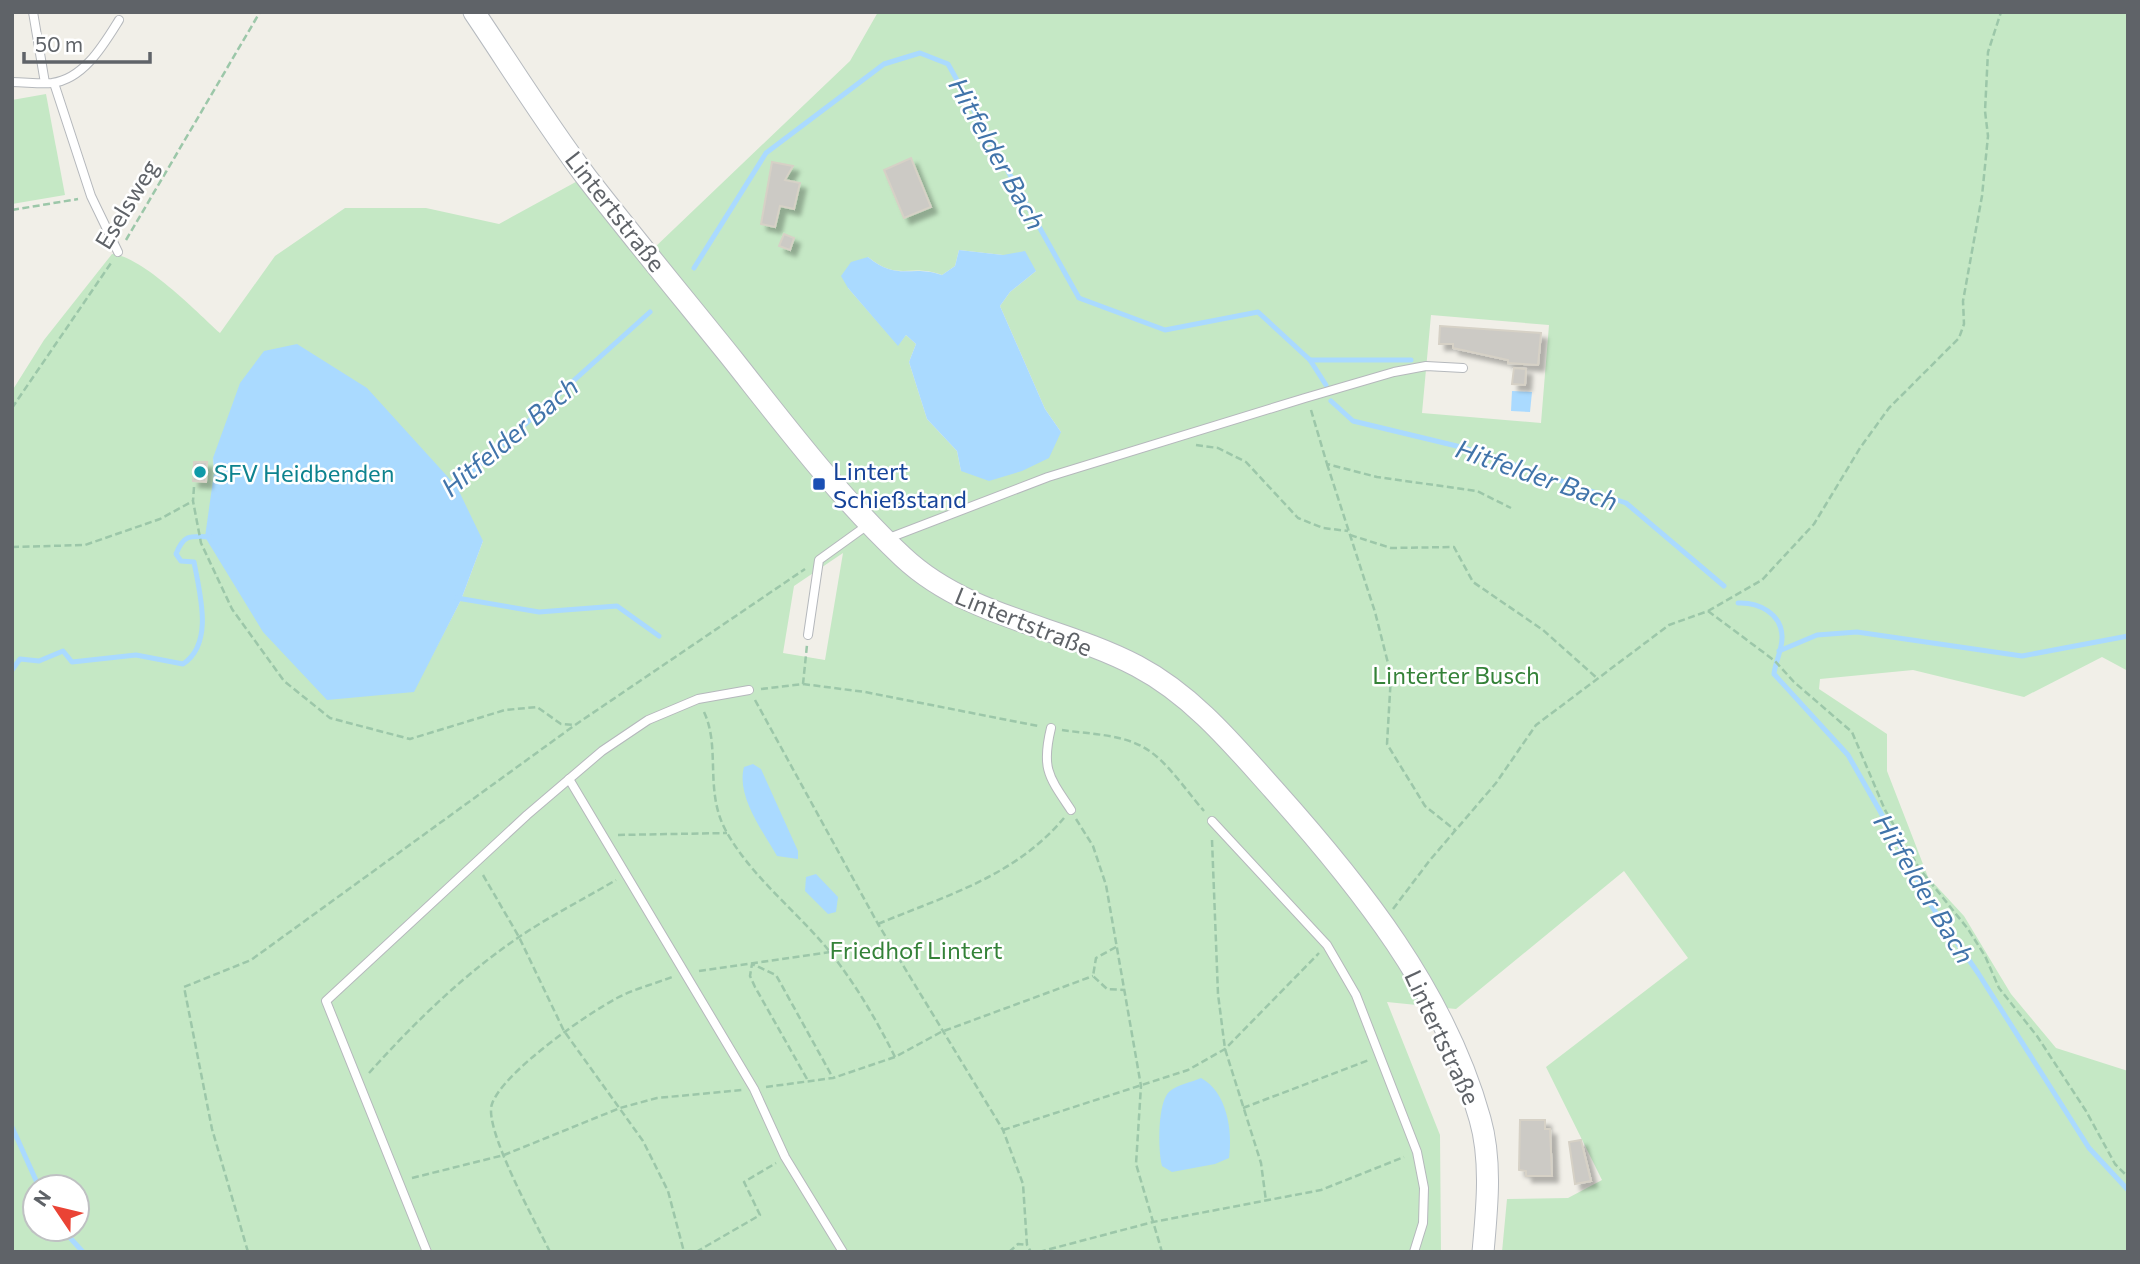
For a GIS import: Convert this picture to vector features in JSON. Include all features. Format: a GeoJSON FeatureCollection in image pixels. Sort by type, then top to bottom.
{"type":"FeatureCollection","features":[{"type":"Feature","properties":{"kind":"main road","name":"Lintertstraße"},"geometry":{"type":"LineString","coordinates":[[474,12],[585,175],[793,434],[906,560],[949,591],[990,610],[1133,664],[1167,684],[1204,714],[1338,862],[1379,918],[1433,1005],[1468,1082],[1481,1122],[1487,1160],[1483,1252]]}},
{"type":"Feature","properties":{"kind":"lane"},"geometry":{"type":"LineString","coordinates":[[33,12],[49,83],[91,196],[118,252]]}},
{"type":"Feature","properties":{"kind":"lane"},"geometry":{"type":"LineString","coordinates":[[12,82],[49,83],[79,71],[100,51],[119,20]]}},
{"type":"Feature","properties":{"kind":"lane"},"geometry":{"type":"LineString","coordinates":[[886,540],[1048,478],[1305,398],[1426,366],[1463,368]]}},
{"type":"Feature","properties":{"kind":"lane"},"geometry":{"type":"LineString","coordinates":[[808,635],[819,560],[871,522]]}},
{"type":"Feature","properties":{"kind":"lane"},"geometry":{"type":"LineString","coordinates":[[427,1252],[326,1001],[475,863],[602,751],[648,720],[698,699],[749,690]]}},
{"type":"Feature","properties":{"kind":"lane"},"geometry":{"type":"LineString","coordinates":[[1051,728],[1044,754],[1047,775],[1071,810]]}},
{"type":"Feature","properties":{"kind":"lane"},"geometry":{"type":"LineString","coordinates":[[569,779],[754,1089],[786,1157],[843,1252]]}},
{"type":"Feature","properties":{"kind":"lane"},"geometry":{"type":"LineString","coordinates":[[1212,821],[1327,945],[1356,995],[1417,1152],[1424,1188],[1423,1223],[1414,1252]]}},
{"type":"Feature","properties":{"kind":"path","name":"Eselsweg"},"geometry":{"type":"LineString","coordinates":[[12,408],[118,252],[260,12]]}},
{"type":"Feature","properties":{"kind":"path"},"geometry":{"type":"LineString","coordinates":[[1379,918],[1398,905],[1455,830],[1496,783],[1536,725],[1669,625],[1708,611],[1762,580],[1788,554],[1814,524],[1860,448],[1889,408],[1959,338],[1964,324],[1963,302],[1982,196],[1988,136],[1985,111],[1988,52],[2001,12]]}},
{"type":"Feature","properties":{"kind":"path"},"geometry":{"type":"LineString","coordinates":[[12,210],[91,196]]}},
{"type":"Feature","properties":{"kind":"path"},"geometry":{"type":"LineString","coordinates":[[1305,398],[1314,415],[1316,435],[1349,533],[1391,675],[1387,744],[1425,806],[1455,830]]}},
{"type":"Feature","properties":{"kind":"path"},"geometry":{"type":"LineString","coordinates":[[1191,433],[1194,445],[1219,448],[1246,462],[1298,518],[1391,548],[1454,547],[1473,582],[1543,630],[1598,679]]}},
{"type":"Feature","properties":{"kind":"path"},"geometry":{"type":"LineString","coordinates":[[1327,464],[1377,477],[1477,491],[1511,508]]}},
{"type":"Feature","properties":{"kind":"path"},"geometry":{"type":"LineString","coordinates":[[214,473],[233,475]]}},
{"type":"Feature","properties":{"kind":"path"},"geometry":{"type":"LineString","coordinates":[[194,487],[193,501],[201,543],[232,609],[284,681],[330,718],[410,739],[505,710],[537,707],[561,723],[575,725]]}},
{"type":"Feature","properties":{"kind":"path"},"geometry":{"type":"LineString","coordinates":[[12,547],[85,545],[160,519],[193,501]]}},
{"type":"Feature","properties":{"kind":"path"},"geometry":{"type":"LineString","coordinates":[[248,1252],[212,1129],[184,987],[251,960],[575,725],[819,560]]}},
{"type":"Feature","properties":{"kind":"path"},"geometry":{"type":"LineString","coordinates":[[1708,611],[1775,661],[1852,732],[1885,810],[1919,868],[1968,929],[1985,956],[1999,988],[2037,1036],[2086,1111],[2115,1164],[2128,1177]]}},
{"type":"Feature","properties":{"kind":"path"},"geometry":{"type":"LineString","coordinates":[[803,684],[808,635]]}},
{"type":"Feature","properties":{"kind":"path"},"geometry":{"type":"LineString","coordinates":[[1031,1252],[1027,1245],[1023,1184],[1003,1130],[878,924],[749,690],[803,684],[865,692],[1120,739],[1143,747],[1158,759],[1212,821],[1218,995],[1225,1049],[1261,1163],[1266,1201]]}},
{"type":"Feature","properties":{"kind":"path"},"geometry":{"type":"LineString","coordinates":[[698,699],[710,725],[711,774],[717,813],[727,833],[750,866],[830,952],[872,1011],[895,1057]]}},
{"type":"Feature","properties":{"kind":"path"},"geometry":{"type":"LineString","coordinates":[[878,924],[995,875],[1025,858],[1071,810],[1093,846],[1102,872],[1141,1086],[1136,1164],[1162,1252]]}},
{"type":"Feature","properties":{"kind":"path"},"geometry":{"type":"LineString","coordinates":[[603,836],[727,833]]}},
{"type":"Feature","properties":{"kind":"path"},"geometry":{"type":"LineString","coordinates":[[475,863],[519,937],[564,1031],[643,1141],[668,1191],[684,1252]]}},
{"type":"Feature","properties":{"kind":"path"},"geometry":{"type":"LineString","coordinates":[[359,1083],[414,1025],[471,974],[519,937],[625,875]]}},
{"type":"Feature","properties":{"kind":"path"},"geometry":{"type":"LineString","coordinates":[[1003,1130],[1188,1070],[1225,1049],[1297,972],[1327,945]]}},
{"type":"Feature","properties":{"kind":"path"},"geometry":{"type":"LineString","coordinates":[[1116,946],[1096,958],[1093,976],[1107,989],[1125,990]]}},
{"type":"Feature","properties":{"kind":"path"},"geometry":{"type":"LineString","coordinates":[[550,1252],[493,1129],[491,1105],[507,1083],[564,1031],[619,997],[684,973],[830,952]]}},
{"type":"Feature","properties":{"kind":"path"},"geometry":{"type":"LineString","coordinates":[[752,964],[776,975],[833,1077]]}},
{"type":"Feature","properties":{"kind":"path"},"geometry":{"type":"LineString","coordinates":[[752,964],[750,976],[755,987],[808,1080]]}},
{"type":"Feature","properties":{"kind":"path"},"geometry":{"type":"LineString","coordinates":[[1243,1108],[1379,1056]]}},
{"type":"Feature","properties":{"kind":"path"},"geometry":{"type":"LineString","coordinates":[[1040,1252],[1153,1222],[1321,1190],[1417,1152]]}},
{"type":"Feature","properties":{"kind":"path"},"geometry":{"type":"LineString","coordinates":[[696,1252],[760,1215],[744,1182],[786,1157]]}},
{"type":"Feature","properties":{"kind":"path"},"geometry":{"type":"LineString","coordinates":[[1009,1252],[1018,1244],[1027,1245]]}},
{"type":"Feature","properties":{"kind":"green space"},"geometry":{"type":"Polygon","coordinates":[[[878,12],[2128,12],[2128,671],[2102,657],[2024,697],[1913,670],[1820,679],[1819,689],[1887,734],[1887,771],[1928,877],[1964,916],[2011,994],[2056,1048],[2128,1071],[2128,1252],[1502,1252],[1507,1199],[1568,1198],[1602,1180],[1546,1067],[1688,958],[1624,871],[1456,1009],[1387,1002],[1440,1135],[1441,1252],[12,1252],[12,391],[44,340],[112,254],[124,257],[153,274],[220,333],[275,256],[345,208],[426,208],[499,224],[594,172],[653,249],[850,61],[878,12]],[[959,250],[955,266],[942,275],[921,271],[896,271],[868,257],[848,288],[898,345],[906,335],[916,344],[909,362],[927,419],[957,451],[961,471],[1061,432],[1045,409],[1000,306],[1010,292],[1036,271],[1003,255],[959,250]],[[1431,315],[1422,413],[1541,423],[1549,325],[1431,315]],[[213,458],[214,473],[413,692],[461,600],[483,541],[213,458]],[[843,553],[794,586],[783,653],[825,660],[843,553]]]}},
{"type":"Feature","properties":{"kind":"green space"},"geometry":{"type":"Polygon","coordinates":[[[46,94],[65,195],[12,204],[12,100],[46,94]]]}},
{"type":"Feature","properties":{"kind":"water"},"geometry":{"type":"Polygon","coordinates":[[[959,250],[1003,255],[1025,251],[1036,271],[1010,292],[1000,306],[1045,409],[1061,432],[1049,458],[1022,471],[989,481],[961,471],[957,451],[927,419],[909,362],[916,344],[906,335],[898,346],[848,288],[841,276],[851,262],[868,257],[896,271],[922,271],[942,275],[955,266],[959,250]]]}},
{"type":"Feature","properties":{"kind":"water"},"geometry":{"type":"Polygon","coordinates":[[[297,344],[367,388],[457,487],[483,541],[461,600],[414,692],[327,700],[263,632],[205,537],[214,473],[213,458],[240,383],[264,351],[297,344]]]}},
{"type":"Feature","properties":{"kind":"water"},"geometry":{"type":"Polygon","coordinates":[[[1512,391],[1532,392],[1530,412],[1511,411],[1512,391]]]}},
{"type":"Feature","properties":{"kind":"water"},"geometry":{"type":"Polygon","coordinates":[[[753,764],[761,769],[798,851],[798,859],[777,856],[752,813],[743,778],[744,767],[753,764]]]}},
{"type":"Feature","properties":{"kind":"water"},"geometry":{"type":"Polygon","coordinates":[[[816,874],[838,897],[836,912],[828,914],[805,891],[806,877],[816,874]]]}},
{"type":"Feature","properties":{"kind":"water"},"geometry":{"type":"Polygon","coordinates":[[[1201,1078],[1217,1093],[1226,1113],[1230,1136],[1229,1158],[1215,1164],[1172,1172],[1162,1166],[1161,1159],[1159,1138],[1163,1105],[1170,1091],[1201,1078]]]}},
{"type":"Feature","properties":{"kind":"building"},"geometry":{"type":"Polygon","coordinates":[[[911,158],[931,207],[904,218],[884,170],[911,158]]]}},
{"type":"Feature","properties":{"kind":"building"},"geometry":{"type":"Polygon","coordinates":[[[772,162],[793,166],[785,180],[800,183],[794,209],[780,206],[775,227],[761,224],[772,162]]]}},
{"type":"Feature","properties":{"kind":"building"},"geometry":{"type":"Polygon","coordinates":[[[784,234],[794,238],[790,250],[779,246],[784,234]]]}},
{"type":"Feature","properties":{"kind":"building"},"geometry":{"type":"Polygon","coordinates":[[[1440,326],[1541,333],[1538,365],[1508,363],[1508,360],[1453,348],[1453,344],[1439,344],[1440,326]]]}},
{"type":"Feature","properties":{"kind":"building"},"geometry":{"type":"Polygon","coordinates":[[[1514,368],[1526,369],[1525,385],[1512,384],[1514,368]]]}},
{"type":"Feature","properties":{"kind":"building","name":"SFV Heidbenden"},"geometry":{"type":"Polygon","coordinates":[[[194,462],[207,462],[206,482],[193,481],[194,462]]]}},
{"type":"Feature","properties":{"kind":"building"},"geometry":{"type":"Polygon","coordinates":[[[1520,1120],[1545,1120],[1545,1129],[1550,1129],[1552,1176],[1526,1176],[1526,1171],[1519,1170],[1520,1120]]]}},
{"type":"Feature","properties":{"kind":"building"},"geometry":{"type":"Polygon","coordinates":[[[1581,1140],[1591,1181],[1575,1184],[1569,1142],[1581,1140]]]}},
{"type":"Feature","properties":{"kind":"waterway","name":"Hitfelder Bach"},"geometry":{"type":"LineString","coordinates":[[694,268],[766,153],[884,64],[920,53],[948,64],[1079,298],[1165,330],[1258,312],[1310,360],[1326,385]]}},
{"type":"Feature","properties":{"kind":"waterway","name":"Hitfelder Bach"},"geometry":{"type":"LineString","coordinates":[[453,489],[650,312]]}},
{"type":"Feature","properties":{"kind":"waterway"},"geometry":{"type":"LineString","coordinates":[[1310,360],[1411,360]]}},
{"type":"Feature","properties":{"kind":"waterway","name":"Hitfelder Bach"},"geometry":{"type":"LineString","coordinates":[[1331,401],[1353,421],[1465,448],[1626,503],[1724,586]]}},
{"type":"Feature","properties":{"kind":"waterway","name":"Hitfelder Bach"},"geometry":{"type":"LineString","coordinates":[[12,670],[20,659],[39,661],[63,651],[72,662],[136,655],[183,664],[193,655],[199,644],[202,618],[194,562],[181,561],[176,554],[182,543],[189,538],[211,537]]}},
{"type":"Feature","properties":{"kind":"waterway"},"geometry":{"type":"LineString","coordinates":[[457,598],[539,612],[617,606],[659,636]]}},
{"type":"Feature","properties":{"kind":"waterway","name":"Hitfelder Bach"},"geometry":{"type":"LineString","coordinates":[[1738,603],[1753,604],[1767,610],[1778,621],[1782,641],[1774,674],[1848,755],[1905,855],[1926,898],[1978,973],[2089,1148],[2128,1190]]}},
{"type":"Feature","properties":{"kind":"waterway"},"geometry":{"type":"LineString","coordinates":[[1779,651],[1817,635],[1857,632],[2022,656],[2128,636]]}},
{"type":"Feature","properties":{"kind":"waterway"},"geometry":{"type":"LineString","coordinates":[[12,1127],[33,1173]]}},
{"type":"Feature","properties":{"kind":"waterway"},"geometry":{"type":"LineString","coordinates":[[75,1243],[83,1252]]}},
{"type":"Feature","properties":{"kind":"place","name":"SFV Heidbenden"},"geometry":{"type":"Point","coordinates":[200,472]}},
{"type":"Feature","properties":{"kind":"place","name":"Lintert Schießstand"},"geometry":{"type":"Point","coordinates":[819,484]}},
{"type":"Feature","properties":{"kind":"park label","name":"Linterter Busch"},"geometry":{"type":"Point","coordinates":[1456,674]}},
{"type":"Feature","properties":{"kind":"park label","name":"Friedhof Lintert"},"geometry":{"type":"Point","coordinates":[916,949]}}]}
